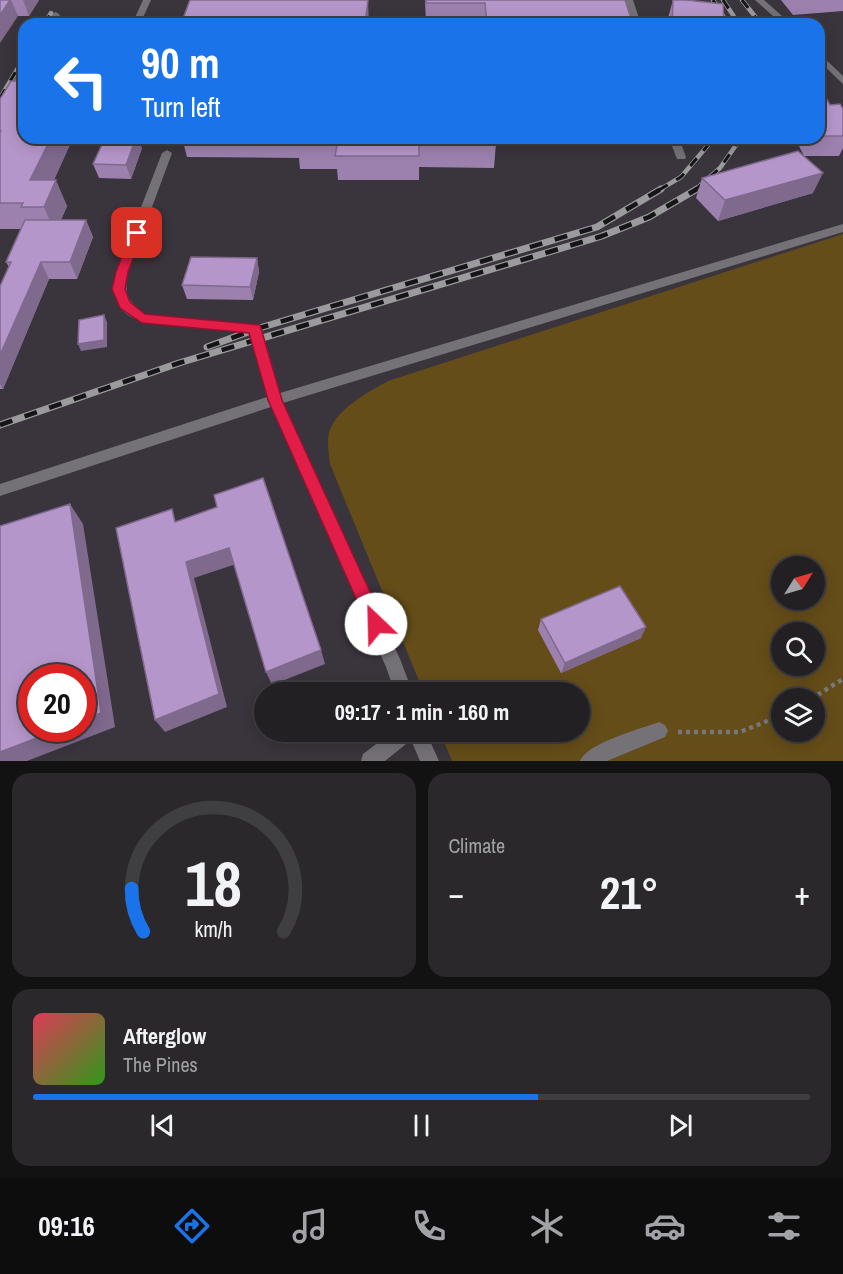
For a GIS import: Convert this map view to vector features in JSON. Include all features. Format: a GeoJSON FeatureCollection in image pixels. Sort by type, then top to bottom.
{"type":"FeatureCollection","features":[{"type":"Feature","properties":{"kind":"lane"},"geometry":{"type":"LineString","coordinates":[[139,18],[147,0]]}},
{"type":"Feature","properties":{"kind":"lane"},"geometry":{"type":"LineString","coordinates":[[629,0],[635,18]]}},
{"type":"Feature","properties":{"kind":"lane"},"geometry":{"type":"LineString","coordinates":[[759,0],[780,18]]}},
{"type":"Feature","properties":{"kind":"lane"},"geometry":{"type":"LineString","coordinates":[[825,62],[843,81]]}},
{"type":"Feature","properties":{"kind":"lane"},"geometry":{"type":"LineString","coordinates":[[0,112],[18,81]]}},
{"type":"Feature","properties":{"kind":"lane"},"geometry":{"type":"LineString","coordinates":[[676,144],[681,157]]}},
{"type":"Feature","properties":{"kind":"lane"},"geometry":{"type":"LineString","coordinates":[[167,153],[122,272],[118,289],[125,305],[142,318],[256,329],[257,340],[275,400],[400,682]]}},
{"type":"Feature","properties":{"kind":"lane"},"geometry":{"type":"LineString","coordinates":[[0,490],[275,400],[843,228]]}},
{"type":"Feature","properties":{"kind":"lane"},"geometry":{"type":"LineString","coordinates":[[589,761],[609,750],[659,731]]}},
{"type":"Feature","properties":{"kind":"lane"},"geometry":{"type":"LineString","coordinates":[[370,761],[394,742]]}},
{"type":"Feature","properties":{"kind":"lane"},"geometry":{"type":"LineString","coordinates":[[421,742],[430,761]]}},
{"type":"Feature","properties":{"kind":"path"},"geometry":{"type":"LineString","coordinates":[[825,690],[843,679]]}},
{"type":"Feature","properties":{"kind":"path"},"geometry":{"type":"LineString","coordinates":[[659,731],[740,732],[771,719]]}},
{"type":"Feature","properties":{"kind":"shaded area"},"geometry":{"type":"Polygon","coordinates":[[[0,0],[843,0],[843,761],[0,761],[0,0]]]}},
{"type":"Feature","properties":{"kind":"shaded area"},"geometry":{"type":"Polygon","coordinates":[[[843,234],[843,761],[452,761],[444,742],[590,742],[590,682],[419,682],[330,464],[328,440],[330,430],[350,404],[388,381],[843,234]]]}},
{"type":"Feature","properties":{"kind":"building"},"geometry":{"type":"Polygon","coordinates":[[[0,0],[10,0],[0,15],[0,0]]]}},
{"type":"Feature","properties":{"kind":"building"},"geometry":{"type":"Polygon","coordinates":[[[190,0],[368,0],[366,18],[183,18],[190,0]]]}},
{"type":"Feature","properties":{"kind":"building"},"geometry":{"type":"Polygon","coordinates":[[[426,0],[625,0],[631,18],[486,18],[485,3],[426,3],[426,0]]]}},
{"type":"Feature","properties":{"kind":"building"},"geometry":{"type":"Polygon","coordinates":[[[673,0],[723,4],[724,18],[672,18],[673,0]]]}},
{"type":"Feature","properties":{"kind":"building"},"geometry":{"type":"Polygon","coordinates":[[[11,81],[18,81],[18,144],[48,144],[30,180],[56,180],[44,207],[21,207],[23,203],[0,203],[0,99],[11,81]]]}},
{"type":"Feature","properties":{"kind":"building"},"geometry":{"type":"Polygon","coordinates":[[[825,96],[830,105],[840,104],[843,109],[843,136],[825,136],[825,96]]]}},
{"type":"Feature","properties":{"kind":"building"},"geometry":{"type":"Polygon","coordinates":[[[102,144],[134,144],[126,165],[93,164],[102,144]]]}},
{"type":"Feature","properties":{"kind":"building"},"geometry":{"type":"Polygon","coordinates":[[[419,144],[419,156],[335,156],[337,145],[297,145],[419,144]]]}},
{"type":"Feature","properties":{"kind":"building"},"geometry":{"type":"Polygon","coordinates":[[[798,151],[823,173],[725,200],[702,178],[798,151]]]}},
{"type":"Feature","properties":{"kind":"building"},"geometry":{"type":"Polygon","coordinates":[[[25,220],[86,220],[70,262],[41,262],[0,355],[0,286],[11,262],[6,262],[25,220]]]}},
{"type":"Feature","properties":{"kind":"building"},"geometry":{"type":"Polygon","coordinates":[[[191,257],[257,258],[250,287],[182,285],[191,257]]]}},
{"type":"Feature","properties":{"kind":"building"},"geometry":{"type":"Polygon","coordinates":[[[104,315],[104,340],[78,344],[79,320],[104,315]]]}},
{"type":"Feature","properties":{"kind":"building"},"geometry":{"type":"Polygon","coordinates":[[[263,478],[321,650],[266,672],[229,548],[186,562],[219,694],[155,720],[116,528],[172,509],[175,522],[217,507],[214,495],[263,478]]]}},
{"type":"Feature","properties":{"kind":"building"},"geometry":{"type":"Polygon","coordinates":[[[70,504],[94,664],[18,664],[18,742],[26,742],[0,752],[0,526],[70,504]]]}},
{"type":"Feature","properties":{"kind":"building"},"geometry":{"type":"Polygon","coordinates":[[[620,586],[646,627],[565,663],[541,619],[620,586]]]}},
{"type":"Feature","properties":{"kind":"building"},"geometry":{"type":"Polygon","coordinates":[[[96,679],[101,713],[96,715],[96,679]]]}},
{"type":"Feature","properties":{"kind":"railway"},"geometry":{"type":"LineString","coordinates":[[713,0],[724,18]]}},
{"type":"Feature","properties":{"kind":"railway"},"geometry":{"type":"LineString","coordinates":[[723,0],[735,18]]}},
{"type":"Feature","properties":{"kind":"railway"},"geometry":{"type":"LineString","coordinates":[[742,0],[756,18]]}},
{"type":"Feature","properties":{"kind":"railway"},"geometry":{"type":"LineString","coordinates":[[48,18],[51,13]]}},
{"type":"Feature","properties":{"kind":"railway"},"geometry":{"type":"LineString","coordinates":[[0,98],[18,68]]}},
{"type":"Feature","properties":{"kind":"railway"},"geometry":{"type":"LineString","coordinates":[[659,190],[681,177],[709,144]]}},
{"type":"Feature","properties":{"kind":"railway"},"geometry":{"type":"LineString","coordinates":[[695,190],[720,168],[737,144]]}},
{"type":"Feature","properties":{"kind":"railway"},"geometry":{"type":"LineString","coordinates":[[207,347],[256,329],[597,227],[661,189]]}},
{"type":"Feature","properties":{"kind":"railway"},"geometry":{"type":"LineString","coordinates":[[0,425],[179,363],[602,236],[649,217],[697,189]]}},
{"type":"Feature","properties":{"kind":"route"},"geometry":{"type":"LineString","coordinates":[[137,233],[118,289],[125,305],[142,318],[256,329],[257,340],[275,400],[376,624]]}}]}
